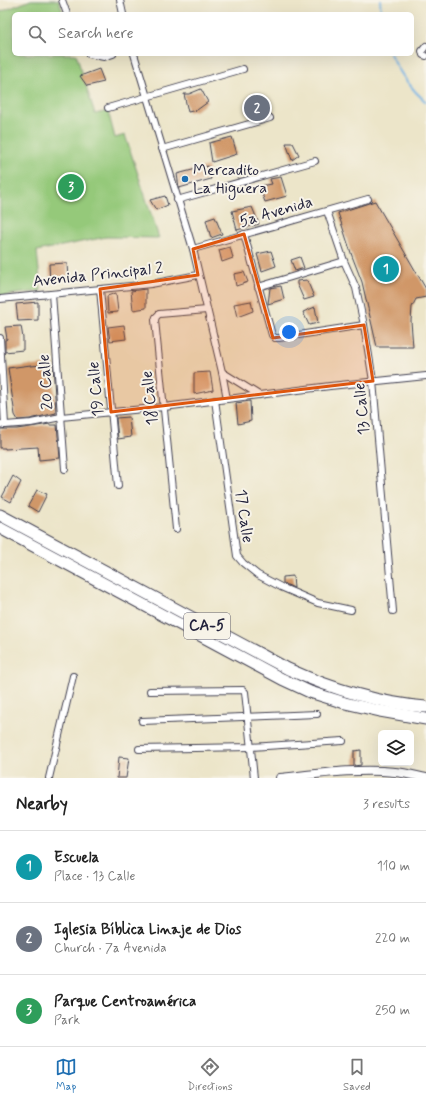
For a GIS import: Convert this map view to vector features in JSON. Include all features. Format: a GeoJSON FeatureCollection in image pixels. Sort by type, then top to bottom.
{"type":"FeatureCollection","features":[{"type":"Feature","properties":{"kind":"highway","name":"CA-5"},"geometry":{"type":"LineString","coordinates":[[0,515],[281,665],[318,683],[348,693],[426,707]]}},
{"type":"Feature","properties":{"kind":"highway","name":"CA-5"},"geometry":{"type":"LineString","coordinates":[[0,528],[282,679],[310,692],[345,703],[426,719]]}},
{"type":"Feature","properties":{"kind":"street"},"geometry":{"type":"LineString","coordinates":[[62,0],[66,12]]}},
{"type":"Feature","properties":{"kind":"street"},"geometry":{"type":"LineString","coordinates":[[120,0],[123,12]]}},
{"type":"Feature","properties":{"kind":"street"},"geometry":{"type":"LineString","coordinates":[[426,46],[422,51],[423,55],[426,56]]}},
{"type":"Feature","properties":{"kind":"street"},"geometry":{"type":"LineString","coordinates":[[135,56],[193,249],[227,399]]}},
{"type":"Feature","properties":{"kind":"street"},"geometry":{"type":"LineString","coordinates":[[108,108],[243,69]]}},
{"type":"Feature","properties":{"kind":"street"},"geometry":{"type":"LineString","coordinates":[[162,149],[270,118]]}},
{"type":"Feature","properties":{"kind":"street"},"geometry":{"type":"LineString","coordinates":[[177,200],[315,161]]}},
{"type":"Feature","properties":{"kind":"street","name":"5a Avenida"},"geometry":{"type":"LineString","coordinates":[[193,249],[368,199]]}},
{"type":"Feature","properties":{"kind":"street","name":"13 Calle"},"geometry":{"type":"LineString","coordinates":[[327,211],[344,261],[356,288],[364,326],[373,381],[393,611]]}},
{"type":"Feature","properties":{"kind":"street"},"geometry":{"type":"LineString","coordinates":[[244,234],[272,334],[275,338],[364,326]]}},
{"type":"Feature","properties":{"kind":"street"},"geometry":{"type":"LineString","coordinates":[[258,287],[344,261]]}},
{"type":"Feature","properties":{"kind":"street","name":"Avenida Principal 2"},"geometry":{"type":"LineString","coordinates":[[0,299],[151,284],[198,275]]}},
{"type":"Feature","properties":{"kind":"street","name":"19 Calle"},"geometry":{"type":"LineString","coordinates":[[100,289],[118,486]]}},
{"type":"Feature","properties":{"kind":"street","name":"20 Calle"},"geometry":{"type":"LineString","coordinates":[[52,294],[65,469]]}},
{"type":"Feature","properties":{"kind":"street","name":"18 Calle"},"geometry":{"type":"LineString","coordinates":[[176,529],[155,320],[159,314],[207,310]]}},
{"type":"Feature","properties":{"kind":"street"},"geometry":{"type":"LineString","coordinates":[[0,338],[2,424],[30,423],[61,417],[164,407],[373,381],[426,376]]}},
{"type":"Feature","properties":{"kind":"street"},"geometry":{"type":"LineString","coordinates":[[222,372],[258,395]]}},
{"type":"Feature","properties":{"kind":"street","name":"17 Calle"},"geometry":{"type":"LineString","coordinates":[[215,400],[236,556],[243,564],[258,575],[281,587],[318,603],[351,610]]}},
{"type":"Feature","properties":{"kind":"street"},"geometry":{"type":"LineString","coordinates":[[49,778],[73,676]]}},
{"type":"Feature","properties":{"kind":"street"},"geometry":{"type":"LineString","coordinates":[[150,691],[241,689],[245,692],[254,778]]}},
{"type":"Feature","properties":{"kind":"street"},"geometry":{"type":"LineString","coordinates":[[142,721],[248,718],[317,714]]}},
{"type":"Feature","properties":{"kind":"street"},"geometry":{"type":"LineString","coordinates":[[139,749],[251,747],[344,741]]}},
{"type":"Feature","properties":{"kind":"street"},"geometry":{"type":"LineString","coordinates":[[280,778],[335,775],[382,775],[397,772],[423,778]]}},
{"type":"Feature","properties":{"kind":"highlighted area"},"geometry":{"type":"Polygon","coordinates":[[[244,234],[273,338],[364,325],[373,381],[111,412],[100,289],[198,275],[193,249],[244,234]]]}},
{"type":"Feature","properties":{"kind":"green space"},"geometry":{"type":"Polygon","coordinates":[[[31,0],[59,0],[62,12],[12,12],[12,56],[77,56],[95,114],[108,111],[115,138],[125,135],[159,238],[106,237],[37,251],[41,291],[0,296],[0,12],[31,0]]]}},
{"type":"Feature","properties":{"kind":"building"},"geometry":{"type":"Polygon","coordinates":[[[99,69],[104,82],[87,86],[80,76],[99,69]]]}},
{"type":"Feature","properties":{"kind":"building"},"geometry":{"type":"Polygon","coordinates":[[[201,89],[208,102],[197,110],[188,112],[184,94],[189,94],[201,89]]]}},
{"type":"Feature","properties":{"kind":"building"},"geometry":{"type":"Polygon","coordinates":[[[261,100],[265,114],[253,117],[249,103],[261,100]]]}},
{"type":"Feature","properties":{"kind":"building"},"geometry":{"type":"Polygon","coordinates":[[[232,137],[237,154],[212,162],[209,143],[232,137]]]}},
{"type":"Feature","properties":{"kind":"building"},"geometry":{"type":"Polygon","coordinates":[[[286,143],[293,143],[299,155],[292,160],[286,143]]]}},
{"type":"Feature","properties":{"kind":"building"},"geometry":{"type":"Polygon","coordinates":[[[208,166],[211,179],[179,188],[177,174],[208,166]]]}},
{"type":"Feature","properties":{"kind":"building"},"geometry":{"type":"Polygon","coordinates":[[[281,177],[287,196],[265,202],[259,186],[272,184],[270,179],[281,177]]]}},
{"type":"Feature","properties":{"kind":"building"},"geometry":{"type":"Polygon","coordinates":[[[165,196],[168,205],[156,210],[150,200],[165,196]]]}},
{"type":"Feature","properties":{"kind":"building"},"geometry":{"type":"Polygon","coordinates":[[[375,201],[426,289],[426,297],[416,299],[412,307],[411,321],[413,347],[377,347],[362,282],[338,213],[375,201]]]}},
{"type":"Feature","properties":{"kind":"building"},"geometry":{"type":"Polygon","coordinates":[[[252,207],[259,224],[237,230],[232,211],[252,207]]]}},
{"type":"Feature","properties":{"kind":"building"},"geometry":{"type":"Polygon","coordinates":[[[215,217],[222,234],[211,238],[206,220],[215,217]]]}},
{"type":"Feature","properties":{"kind":"building"},"geometry":{"type":"Polygon","coordinates":[[[230,247],[233,258],[222,262],[219,250],[230,247]]]}},
{"type":"Feature","properties":{"kind":"building"},"geometry":{"type":"Polygon","coordinates":[[[271,251],[276,266],[262,271],[257,254],[271,251]]]}},
{"type":"Feature","properties":{"kind":"building"},"geometry":{"type":"Polygon","coordinates":[[[300,257],[304,268],[295,271],[291,260],[300,257]]]}},
{"type":"Feature","properties":{"kind":"building"},"geometry":{"type":"Polygon","coordinates":[[[67,263],[68,280],[50,282],[49,264],[67,263]]]}},
{"type":"Feature","properties":{"kind":"building"},"geometry":{"type":"Polygon","coordinates":[[[244,272],[248,282],[236,286],[234,274],[244,272]]]}},
{"type":"Feature","properties":{"kind":"building"},"geometry":{"type":"Polygon","coordinates":[[[307,280],[314,297],[304,300],[297,281],[307,280]]]}},
{"type":"Feature","properties":{"kind":"building"},"geometry":{"type":"Polygon","coordinates":[[[281,286],[284,299],[268,304],[270,288],[281,286]]]}},
{"type":"Feature","properties":{"kind":"building"},"geometry":{"type":"Polygon","coordinates":[[[146,289],[146,308],[133,310],[131,291],[146,289]]]}},
{"type":"Feature","properties":{"kind":"building"},"geometry":{"type":"Polygon","coordinates":[[[116,293],[118,312],[108,313],[107,296],[116,293]]]}},
{"type":"Feature","properties":{"kind":"building"},"geometry":{"type":"Polygon","coordinates":[[[251,301],[253,311],[237,317],[234,304],[251,301]]]}},
{"type":"Feature","properties":{"kind":"building"},"geometry":{"type":"Polygon","coordinates":[[[38,302],[38,320],[18,321],[16,304],[38,302]]]}},
{"type":"Feature","properties":{"kind":"building"},"geometry":{"type":"Polygon","coordinates":[[[315,307],[318,323],[309,325],[303,312],[315,307]]]}},
{"type":"Feature","properties":{"kind":"building"},"geometry":{"type":"Polygon","coordinates":[[[124,325],[126,339],[110,341],[108,327],[124,325]]]}},
{"type":"Feature","properties":{"kind":"building"},"geometry":{"type":"Polygon","coordinates":[[[21,326],[23,350],[5,352],[5,340],[7,339],[5,327],[21,326]]]}},
{"type":"Feature","properties":{"kind":"building"},"geometry":{"type":"Polygon","coordinates":[[[53,364],[56,413],[18,420],[15,415],[8,368],[53,364]]]}},
{"type":"Feature","properties":{"kind":"building"},"geometry":{"type":"Polygon","coordinates":[[[210,372],[213,390],[194,394],[194,373],[210,372]]]}},
{"type":"Feature","properties":{"kind":"building"},"geometry":{"type":"Polygon","coordinates":[[[250,401],[251,421],[238,424],[236,403],[250,401]]]}},
{"type":"Feature","properties":{"kind":"building"},"geometry":{"type":"Polygon","coordinates":[[[129,417],[131,437],[118,439],[116,418],[129,417]]]}},
{"type":"Feature","properties":{"kind":"building"},"geometry":{"type":"Polygon","coordinates":[[[50,424],[49,425],[57,425],[60,458],[39,460],[38,447],[0,448],[0,429],[17,429],[50,424]]]}},
{"type":"Feature","properties":{"kind":"building"},"geometry":{"type":"Polygon","coordinates":[[[13,476],[21,482],[11,502],[2,497],[13,476]]]}},
{"type":"Feature","properties":{"kind":"building"},"geometry":{"type":"Polygon","coordinates":[[[37,490],[47,494],[38,512],[28,506],[37,490]]]}},
{"type":"Feature","properties":{"kind":"building"},"geometry":{"type":"Polygon","coordinates":[[[293,576],[294,588],[283,583],[283,577],[293,576]]]}},
{"type":"Feature","properties":{"kind":"building"},"geometry":{"type":"Polygon","coordinates":[[[361,750],[361,765],[354,766],[354,751],[361,750]]]}},
{"type":"Feature","properties":{"kind":"building"},"geometry":{"type":"Polygon","coordinates":[[[119,757],[129,758],[126,778],[117,778],[119,757]]]}},
{"type":"Feature","properties":{"kind":"waterway"},"geometry":{"type":"LineString","coordinates":[[380,0],[381,12]]}},
{"type":"Feature","properties":{"kind":"waterway"},"geometry":{"type":"LineString","coordinates":[[391,56],[415,92],[426,102]]}},
{"type":"Feature","properties":{"kind":"place","name":"Iglesia Bíblica Linaje de Dios"},"geometry":{"type":"Point","coordinates":[257,108]}},
{"type":"Feature","properties":{"kind":"place","name":"Mercadito La Higuera"},"geometry":{"type":"Point","coordinates":[185,179]}},
{"type":"Feature","properties":{"kind":"place","name":"Parque Centroamérica"},"geometry":{"type":"Point","coordinates":[71,187]}},
{"type":"Feature","properties":{"kind":"place","name":"Escuela"},"geometry":{"type":"Point","coordinates":[386,269]}}]}
